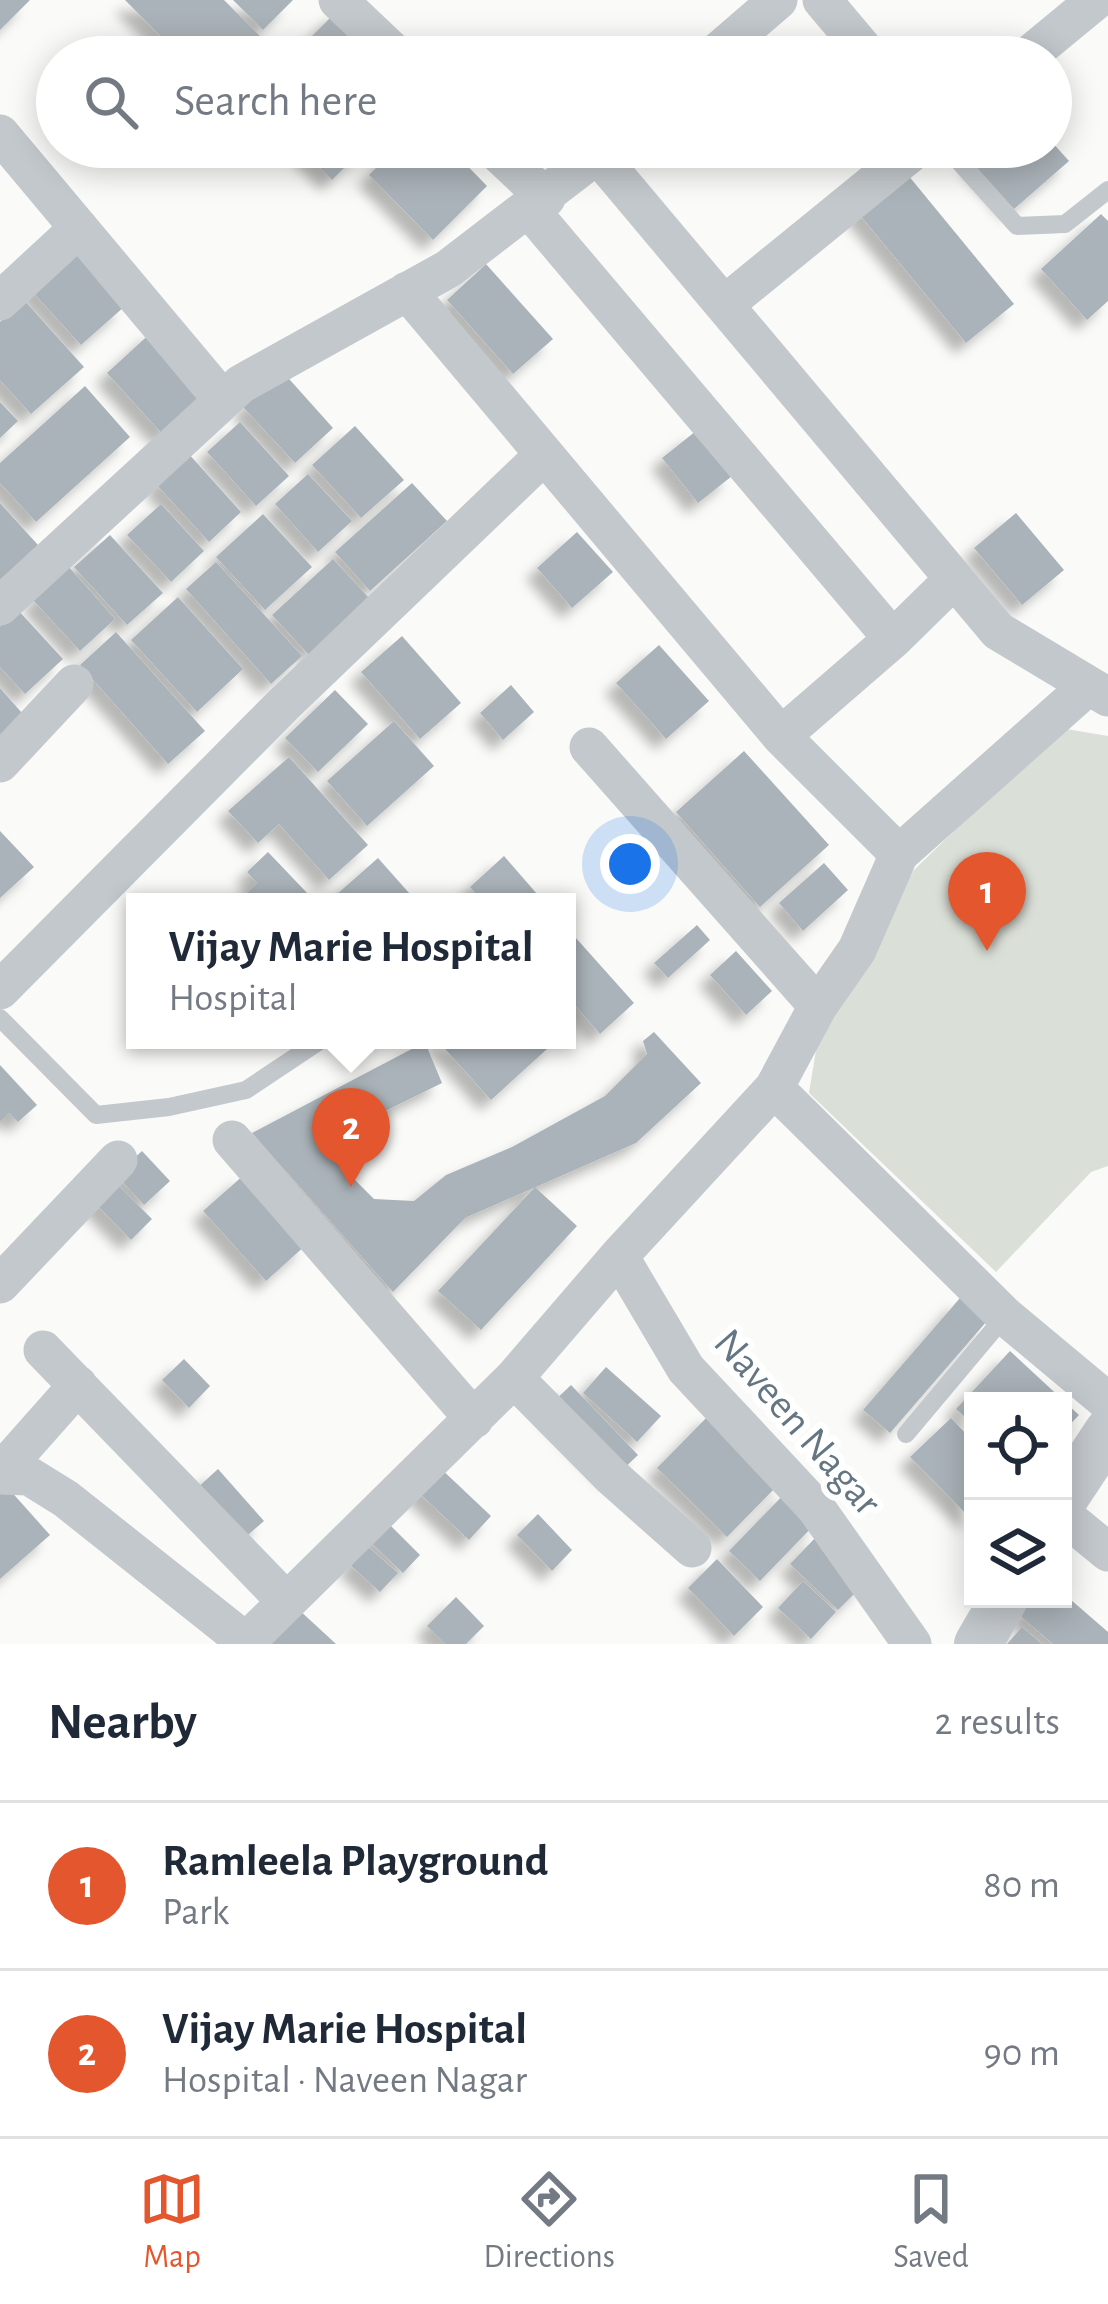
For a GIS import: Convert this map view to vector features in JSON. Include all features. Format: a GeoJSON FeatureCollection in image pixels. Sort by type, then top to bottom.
{"type":"FeatureCollection","features":[{"type":"Feature","properties":{"kind":"street"},"geometry":{"type":"LineString","coordinates":[[338,0],[376,36]]}},
{"type":"Feature","properties":{"kind":"street"},"geometry":{"type":"LineString","coordinates":[[736,36],[778,0]]}},
{"type":"Feature","properties":{"kind":"street"},"geometry":{"type":"LineString","coordinates":[[822,0],[852,36]]}},
{"type":"Feature","properties":{"kind":"street"},"geometry":{"type":"LineString","coordinates":[[1052,36],[1096,0]]}},
{"type":"Feature","properties":{"kind":"street"},"geometry":{"type":"LineString","coordinates":[[0,134],[223,400]]}},
{"type":"Feature","properties":{"kind":"street"},"geometry":{"type":"LineString","coordinates":[[509,168],[892,639]]}},
{"type":"Feature","properties":{"kind":"street"},"geometry":{"type":"LineString","coordinates":[[0,606],[241,384],[448,269],[582,168]]}},
{"type":"Feature","properties":{"kind":"street"},"geometry":{"type":"LineString","coordinates":[[0,1474],[29,1476],[66,1499],[245,1643],[514,1378],[774,1088],[818,1006],[856,950],[899,854],[1097,692],[998,631],[724,305],[616,168]]}},
{"type":"Feature","properties":{"kind":"street"},"geometry":{"type":"LineString","coordinates":[[724,305],[892,168]]}},
{"type":"Feature","properties":{"kind":"street"},"geometry":{"type":"LineString","coordinates":[[0,301],[79,228]]}},
{"type":"Feature","properties":{"kind":"street"},"geometry":{"type":"LineString","coordinates":[[407,291],[781,736],[899,854]]}},
{"type":"Feature","properties":{"kind":"street"},"geometry":{"type":"LineString","coordinates":[[0,989],[284,705],[543,456]]}},
{"type":"Feature","properties":{"kind":"street"},"geometry":{"type":"LineString","coordinates":[[781,736],[954,579]]}},
{"type":"Feature","properties":{"kind":"street"},"geometry":{"type":"LineString","coordinates":[[0,763],[74,684]]}},
{"type":"Feature","properties":{"kind":"street"},"geometry":{"type":"LineString","coordinates":[[589,747],[818,1006]]}},
{"type":"Feature","properties":{"kind":"street"},"geometry":{"type":"LineString","coordinates":[[774,1088],[1005,1316],[1108,1402]]}},
{"type":"Feature","properties":{"kind":"street"},"geometry":{"type":"LineString","coordinates":[[232,1140],[474,1419]]}},
{"type":"Feature","properties":{"kind":"street"},"geometry":{"type":"LineString","coordinates":[[0,1284],[118,1160]]}},
{"type":"Feature","properties":{"kind":"street","name":"Naveen Nagar"},"geometry":{"type":"LineString","coordinates":[[619,1256],[686,1369],[816,1508],[912,1644]]}},
{"type":"Feature","properties":{"kind":"street"},"geometry":{"type":"LineString","coordinates":[[43,1350],[286,1601]]}},
{"type":"Feature","properties":{"kind":"street"},"geometry":{"type":"LineString","coordinates":[[514,1378],[692,1549]]}},
{"type":"Feature","properties":{"kind":"street"},"geometry":{"type":"LineString","coordinates":[[0,1474],[78,1385]]}},
{"type":"Feature","properties":{"kind":"street"},"geometry":{"type":"LineString","coordinates":[[1072,1486],[1108,1432]]}},
{"type":"Feature","properties":{"kind":"street"},"geometry":{"type":"LineString","coordinates":[[1072,1522],[1108,1552]]}},
{"type":"Feature","properties":{"kind":"street"},"geometry":{"type":"LineString","coordinates":[[978,1644],[999,1608]]}},
{"type":"Feature","properties":{"kind":"lane"},"geometry":{"type":"LineString","coordinates":[[965,168],[1017,226],[1064,224],[1108,190]]}},
{"type":"Feature","properties":{"kind":"lane"},"geometry":{"type":"LineString","coordinates":[[0,1018],[96,1114],[169,1107],[246,1090],[308,1049]]}},
{"type":"Feature","properties":{"kind":"lane"},"geometry":{"type":"LineString","coordinates":[[906,1434],[1005,1316]]}},
{"type":"Feature","properties":{"kind":"shaded area"},"geometry":{"type":"Polygon","coordinates":[[[1060,728],[1108,736],[1108,1166],[1091,1172],[996,1272],[809,1093],[819,1032],[914,870],[1060,728]]]}},
{"type":"Feature","properties":{"kind":"building"},"geometry":{"type":"Polygon","coordinates":[[[0,0],[30,0],[0,30],[0,0]]]}},
{"type":"Feature","properties":{"kind":"building"},"geometry":{"type":"Polygon","coordinates":[[[125,0],[224,0],[260,36],[160,36],[125,0]]]}},
{"type":"Feature","properties":{"kind":"building"},"geometry":{"type":"Polygon","coordinates":[[[233,0],[293,0],[263,30],[233,0]]]}},
{"type":"Feature","properties":{"kind":"building"},"geometry":{"type":"Polygon","coordinates":[[[339,9],[366,36],[312,36],[339,9]]]}},
{"type":"Feature","properties":{"kind":"building"},"geometry":{"type":"Polygon","coordinates":[[[320,168],[344,168],[332,180],[320,168]]]}},
{"type":"Feature","properties":{"kind":"building"},"geometry":{"type":"Polygon","coordinates":[[[376,168],[469,168],[487,186],[433,240],[369,175],[376,168]]]}},
{"type":"Feature","properties":{"kind":"building"},"geometry":{"type":"Polygon","coordinates":[[[977,168],[1061,168],[1014,209],[977,168]]]}},
{"type":"Feature","properties":{"kind":"building"},"geometry":{"type":"Polygon","coordinates":[[[903,169],[1014,304],[966,343],[855,209],[903,169]]]}},
{"type":"Feature","properties":{"kind":"building"},"geometry":{"type":"Polygon","coordinates":[[[1101,214],[1108,221],[1108,301],[1087,320],[1041,269],[1101,214]]]}},
{"type":"Feature","properties":{"kind":"building"},"geometry":{"type":"Polygon","coordinates":[[[72,248],[125,306],[81,345],[28,287],[72,248]]]}},
{"type":"Feature","properties":{"kind":"building"},"geometry":{"type":"Polygon","coordinates":[[[486,264],[553,339],[513,374],[447,300],[486,264]]]}},
{"type":"Feature","properties":{"kind":"building"},"geometry":{"type":"Polygon","coordinates":[[[24,300],[84,367],[31,414],[0,380],[0,322],[24,300]]]}},
{"type":"Feature","properties":{"kind":"building"},"geometry":{"type":"Polygon","coordinates":[[[155,329],[212,392],[164,436],[107,373],[155,329]]]}},
{"type":"Feature","properties":{"kind":"building"},"geometry":{"type":"Polygon","coordinates":[[[282,371],[333,428],[295,463],[243,407],[282,371]]]}},
{"type":"Feature","properties":{"kind":"building"},"geometry":{"type":"Polygon","coordinates":[[[85,386],[130,437],[36,522],[0,483],[0,463],[85,386]]]}},
{"type":"Feature","properties":{"kind":"building"},"geometry":{"type":"Polygon","coordinates":[[[0,402],[18,421],[0,438],[0,402]]]}},
{"type":"Feature","properties":{"kind":"building"},"geometry":{"type":"Polygon","coordinates":[[[240,422],[289,476],[256,506],[207,452],[240,422]]]}},
{"type":"Feature","properties":{"kind":"building"},"geometry":{"type":"Polygon","coordinates":[[[355,426],[404,480],[361,518],[312,465],[355,426]]]}},
{"type":"Feature","properties":{"kind":"building"},"geometry":{"type":"Polygon","coordinates":[[[696,431],[732,476],[698,503],[662,458],[696,431]]]}},
{"type":"Feature","properties":{"kind":"building"},"geometry":{"type":"Polygon","coordinates":[[[188,453],[241,512],[209,542],[155,483],[188,453]]]}},
{"type":"Feature","properties":{"kind":"building"},"geometry":{"type":"Polygon","coordinates":[[[308,474],[352,521],[318,552],[275,504],[308,474]]]}},
{"type":"Feature","properties":{"kind":"building"},"geometry":{"type":"Polygon","coordinates":[[[412,483],[447,521],[370,591],[335,552],[412,483]]]}},
{"type":"Feature","properties":{"kind":"building"},"geometry":{"type":"Polygon","coordinates":[[[0,503],[38,545],[0,580],[0,503]]]}},
{"type":"Feature","properties":{"kind":"building"},"geometry":{"type":"Polygon","coordinates":[[[161,504],[204,551],[171,582],[127,535],[161,504]]]}},
{"type":"Feature","properties":{"kind":"building"},"geometry":{"type":"Polygon","coordinates":[[[1016,513],[1064,570],[1022,605],[974,548],[1016,513]]]}},
{"type":"Feature","properties":{"kind":"building"},"geometry":{"type":"Polygon","coordinates":[[[263,514],[312,567],[265,610],[216,557],[263,514]]]}},
{"type":"Feature","properties":{"kind":"building"},"geometry":{"type":"Polygon","coordinates":[[[577,532],[613,572],[572,608],[537,568],[577,532]]]}},
{"type":"Feature","properties":{"kind":"building"},"geometry":{"type":"Polygon","coordinates":[[[110,535],[163,593],[127,625],[74,567],[110,535]]]}},
{"type":"Feature","properties":{"kind":"building"},"geometry":{"type":"Polygon","coordinates":[[[333,559],[370,599],[309,655],[272,615],[333,559]]]}},
{"type":"Feature","properties":{"kind":"building"},"geometry":{"type":"Polygon","coordinates":[[[216,562],[302,656],[271,684],[186,589],[216,562]]]}},
{"type":"Feature","properties":{"kind":"building"},"geometry":{"type":"Polygon","coordinates":[[[69,567],[115,619],[80,651],[33,600],[69,567]]]}},
{"type":"Feature","properties":{"kind":"building"},"geometry":{"type":"Polygon","coordinates":[[[178,597],[243,669],[197,712],[131,640],[178,597]]]}},
{"type":"Feature","properties":{"kind":"building"},"geometry":{"type":"Polygon","coordinates":[[[18,610],[63,659],[25,694],[0,667],[0,626],[18,610]]]}},
{"type":"Feature","properties":{"kind":"building"},"geometry":{"type":"Polygon","coordinates":[[[116,632],[205,731],[168,764],[80,665],[116,632]]]}},
{"type":"Feature","properties":{"kind":"building"},"geometry":{"type":"Polygon","coordinates":[[[402,636],[461,703],[420,739],[361,672],[402,636]]]}},
{"type":"Feature","properties":{"kind":"building"},"geometry":{"type":"Polygon","coordinates":[[[659,645],[709,701],[666,739],[616,683],[659,645]]]}},
{"type":"Feature","properties":{"kind":"building"},"geometry":{"type":"Polygon","coordinates":[[[511,685],[534,712],[503,740],[480,713],[511,685]]]}},
{"type":"Feature","properties":{"kind":"building"},"geometry":{"type":"Polygon","coordinates":[[[0,688],[29,721],[0,747],[0,688]]]}},
{"type":"Feature","properties":{"kind":"building"},"geometry":{"type":"Polygon","coordinates":[[[335,690],[368,724],[318,772],[285,738],[335,690]]]}},
{"type":"Feature","properties":{"kind":"building"},"geometry":{"type":"Polygon","coordinates":[[[394,721],[434,766],[367,826],[327,781],[394,721]]]}},
{"type":"Feature","properties":{"kind":"building"},"geometry":{"type":"Polygon","coordinates":[[[744,751],[829,845],[760,907],[676,812],[744,751]]]}},
{"type":"Feature","properties":{"kind":"building"},"geometry":{"type":"Polygon","coordinates":[[[289,757],[368,845],[329,880],[279,824],[258,843],[228,811],[289,757]]]}},
{"type":"Feature","properties":{"kind":"building"},"geometry":{"type":"Polygon","coordinates":[[[0,831],[34,867],[0,898],[0,831]]]}},
{"type":"Feature","properties":{"kind":"building"},"geometry":{"type":"Polygon","coordinates":[[[268,852],[307,893],[247,893],[257,883],[247,872],[268,852]]]}},
{"type":"Feature","properties":{"kind":"building"},"geometry":{"type":"Polygon","coordinates":[[[504,856],[536,893],[475,893],[470,887],[504,856]]]}},
{"type":"Feature","properties":{"kind":"building"},"geometry":{"type":"Polygon","coordinates":[[[378,858],[409,893],[338,893],[378,858]]]}},
{"type":"Feature","properties":{"kind":"building"},"geometry":{"type":"Polygon","coordinates":[[[824,863],[848,890],[803,931],[779,903],[824,863]]]}},
{"type":"Feature","properties":{"kind":"building"},"geometry":{"type":"Polygon","coordinates":[[[697,925],[710,940],[668,978],[654,963],[697,925]]]}},
{"type":"Feature","properties":{"kind":"building"},"geometry":{"type":"Polygon","coordinates":[[[576,938],[634,1003],[600,1034],[576,1006],[576,938]]]}},
{"type":"Feature","properties":{"kind":"building"},"geometry":{"type":"Polygon","coordinates":[[[736,951],[772,991],[746,1015],[710,975],[736,951]]]}},
{"type":"Feature","properties":{"kind":"building"},"geometry":{"type":"Polygon","coordinates":[[[654,1032],[701,1083],[636,1143],[465,1218],[393,1292],[252,1133],[412,1049],[428,1049],[442,1083],[345,1131],[334,1159],[374,1199],[414,1201],[446,1175],[512,1147],[605,1096],[647,1054],[643,1041],[654,1032]]]}},
{"type":"Feature","properties":{"kind":"building"},"geometry":{"type":"Polygon","coordinates":[[[445,1049],[547,1049],[491,1100],[445,1049]]]}},
{"type":"Feature","properties":{"kind":"building"},"geometry":{"type":"Polygon","coordinates":[[[0,1065],[37,1105],[18,1122],[9,1113],[0,1122],[0,1065]]]}},
{"type":"Feature","properties":{"kind":"building"},"geometry":{"type":"Polygon","coordinates":[[[142,1151],[170,1181],[144,1205],[116,1175],[142,1151]]]}},
{"type":"Feature","properties":{"kind":"building"},"geometry":{"type":"Polygon","coordinates":[[[245,1174],[307,1244],[266,1281],[203,1211],[245,1174]]]}},
{"type":"Feature","properties":{"kind":"building"},"geometry":{"type":"Polygon","coordinates":[[[111,1178],[152,1219],[131,1240],[91,1199],[111,1178]]]}},
{"type":"Feature","properties":{"kind":"building"},"geometry":{"type":"Polygon","coordinates":[[[535,1187],[577,1226],[481,1330],[438,1291],[535,1187]]]}},
{"type":"Feature","properties":{"kind":"building"},"geometry":{"type":"Polygon","coordinates":[[[960,1298],[987,1321],[890,1433],[863,1410],[960,1298]]]}},
{"type":"Feature","properties":{"kind":"building"},"geometry":{"type":"Polygon","coordinates":[[[1010,1351],[1054,1392],[972,1392],[1010,1351]]]}},
{"type":"Feature","properties":{"kind":"building"},"geometry":{"type":"Polygon","coordinates":[[[184,1359],[210,1386],[189,1408],[162,1380],[184,1359]]]}},
{"type":"Feature","properties":{"kind":"building"},"geometry":{"type":"Polygon","coordinates":[[[606,1367],[661,1416],[637,1442],[583,1393],[606,1367]]]}},
{"type":"Feature","properties":{"kind":"building"},"geometry":{"type":"Polygon","coordinates":[[[571,1385],[638,1455],[615,1477],[548,1407],[571,1385]]]}},
{"type":"Feature","properties":{"kind":"building"},"geometry":{"type":"Polygon","coordinates":[[[712,1412],[782,1481],[727,1537],[657,1468],[712,1412]]]}},
{"type":"Feature","properties":{"kind":"building"},"geometry":{"type":"Polygon","coordinates":[[[951,1418],[964,1432],[964,1512],[910,1457],[951,1418]]]}},
{"type":"Feature","properties":{"kind":"building"},"geometry":{"type":"Polygon","coordinates":[[[437,1465],[491,1516],[469,1540],[415,1489],[437,1465]]]}},
{"type":"Feature","properties":{"kind":"building"},"geometry":{"type":"Polygon","coordinates":[[[218,1469],[264,1521],[242,1540],[196,1489],[218,1469]]]}},
{"type":"Feature","properties":{"kind":"building"},"geometry":{"type":"Polygon","coordinates":[[[0,1479],[50,1535],[0,1579],[0,1479]]]}},
{"type":"Feature","properties":{"kind":"building"},"geometry":{"type":"Polygon","coordinates":[[[787,1491],[818,1521],[760,1581],[729,1551],[787,1491]]]}},
{"type":"Feature","properties":{"kind":"building"},"geometry":{"type":"Polygon","coordinates":[[[538,1514],[572,1550],[552,1571],[517,1535],[538,1514]]]}},
{"type":"Feature","properties":{"kind":"building"},"geometry":{"type":"Polygon","coordinates":[[[384,1519],[420,1555],[403,1573],[366,1538],[384,1519]]]}},
{"type":"Feature","properties":{"kind":"building"},"geometry":{"type":"Polygon","coordinates":[[[817,1536],[865,1583],[838,1610],[790,1564],[817,1536]]]}},
{"type":"Feature","properties":{"kind":"building"},"geometry":{"type":"Polygon","coordinates":[[[366,1545],[398,1573],[380,1592],[349,1564],[366,1545]]]}},
{"type":"Feature","properties":{"kind":"building"},"geometry":{"type":"Polygon","coordinates":[[[717,1559],[763,1607],[734,1636],[688,1588],[717,1559]]]}},
{"type":"Feature","properties":{"kind":"building"},"geometry":{"type":"Polygon","coordinates":[[[803,1581],[836,1612],[811,1639],[778,1608],[803,1581]]]}},
{"type":"Feature","properties":{"kind":"building"},"geometry":{"type":"Polygon","coordinates":[[[456,1597],[484,1626],[466,1644],[445,1644],[427,1626],[456,1597]]]}},
{"type":"Feature","properties":{"kind":"building"},"geometry":{"type":"Polygon","coordinates":[[[1072,1601],[1108,1632],[1108,1644],[1053,1644],[1019,1615],[1025,1608],[1072,1608],[1072,1601]]]}},
{"type":"Feature","properties":{"kind":"building"},"geometry":{"type":"Polygon","coordinates":[[[297,1608],[336,1644],[264,1644],[297,1608]]]}},
{"type":"Feature","properties":{"kind":"building"},"geometry":{"type":"Polygon","coordinates":[[[1022,1627],[1042,1644],[1007,1644],[1022,1627]]]}},
{"type":"Feature","properties":{"kind":"place","name":"Ramleela Playground"},"geometry":{"type":"Point","coordinates":[987,951]}},
{"type":"Feature","properties":{"kind":"place","name":"Vijay Marie Hospital"},"geometry":{"type":"Point","coordinates":[351,1187]}}]}
